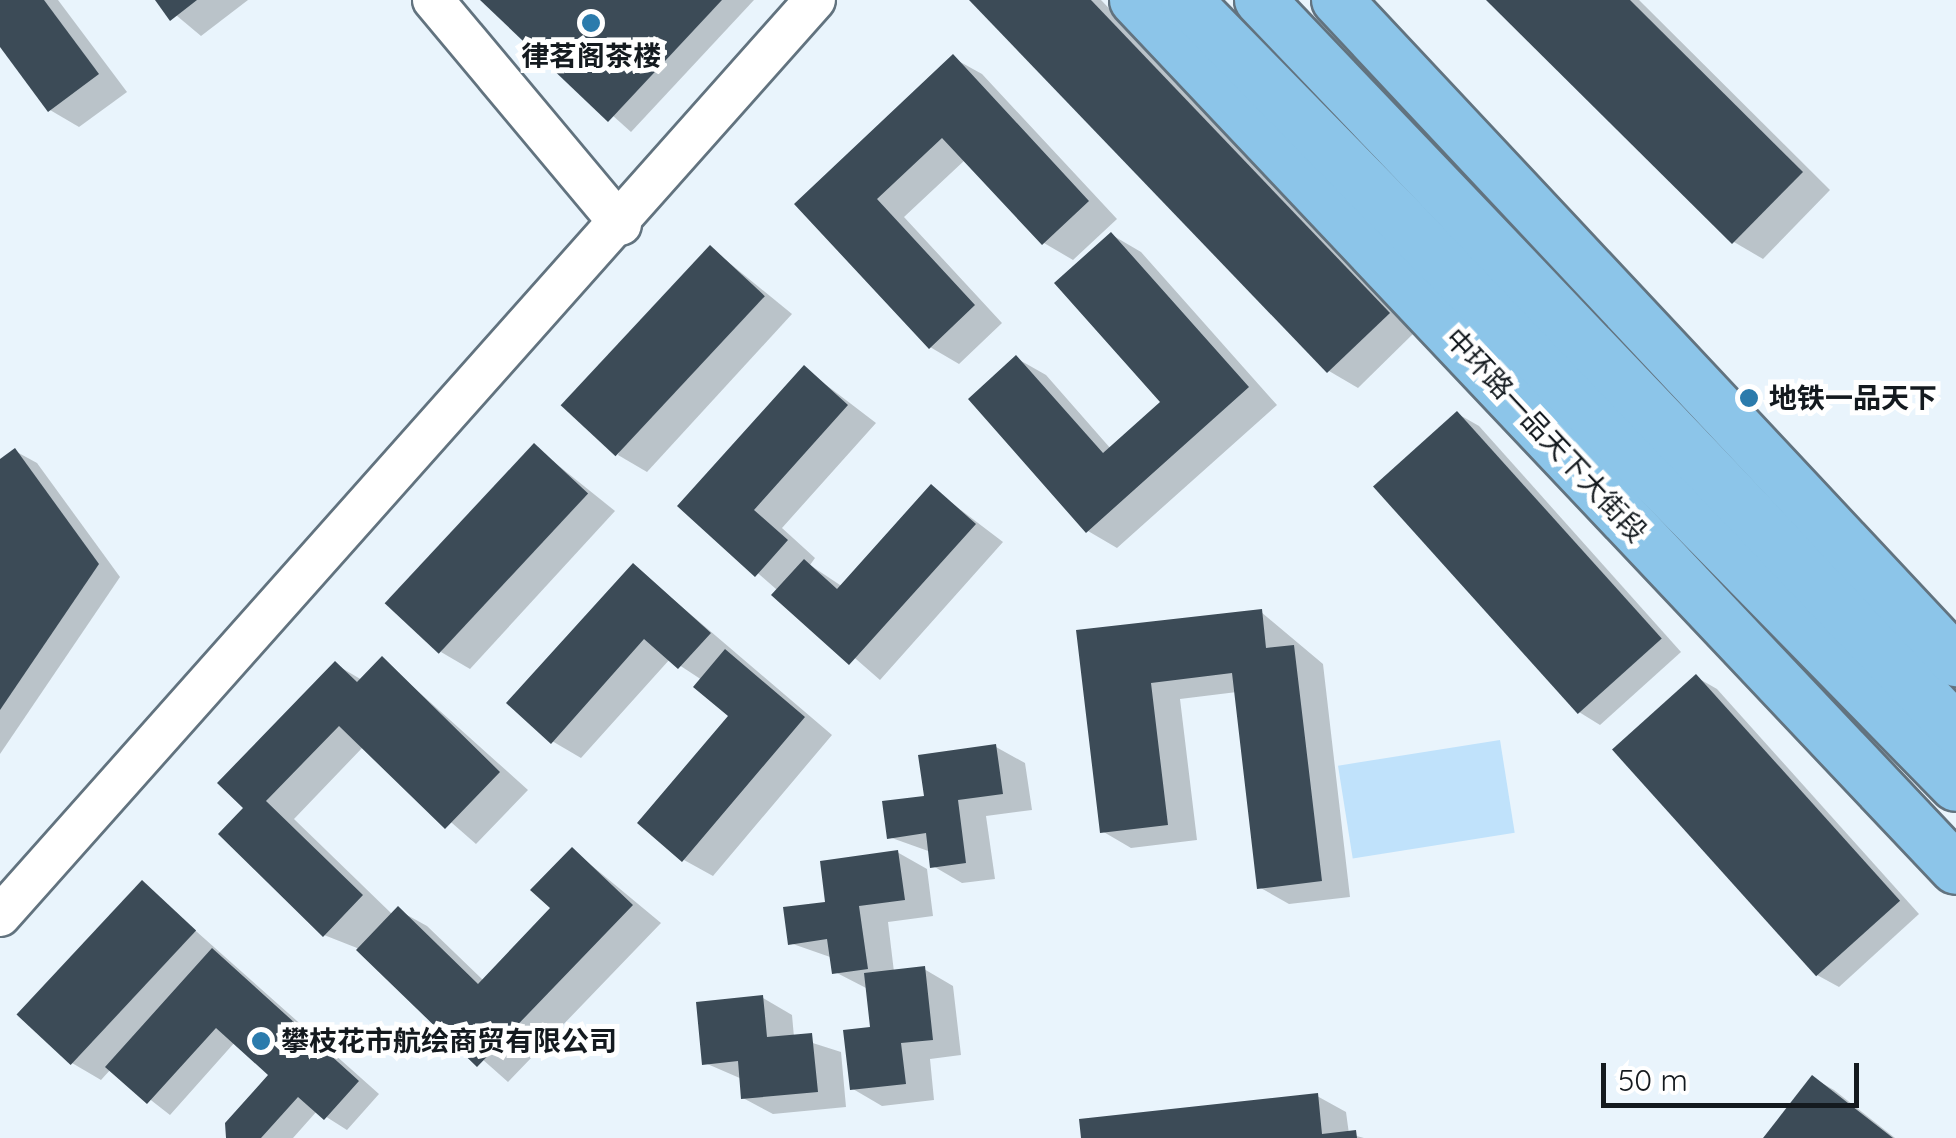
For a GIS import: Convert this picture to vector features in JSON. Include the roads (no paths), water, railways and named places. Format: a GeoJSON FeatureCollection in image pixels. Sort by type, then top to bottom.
{"type":"FeatureCollection","features":[{"type":"Feature","properties":{"kind":"main road","name":"中环路一品天下大街段"},"geometry":{"type":"LineString","coordinates":[[1135,0],[1956,869]]}},
{"type":"Feature","properties":{"kind":"main road"},"geometry":{"type":"LineString","coordinates":[[1186,0],[1956,786]]}},
{"type":"Feature","properties":{"kind":"main road"},"geometry":{"type":"LineString","coordinates":[[1260,0],[1956,729]]}},
{"type":"Feature","properties":{"kind":"main road"},"geometry":{"type":"LineString","coordinates":[[1337,0],[1956,661]]}},
{"type":"Feature","properties":{"kind":"street"},"geometry":{"type":"LineString","coordinates":[[434,0],[621,226]]}},
{"type":"Feature","properties":{"kind":"street"},"geometry":{"type":"LineString","coordinates":[[0,916],[621,226],[815,0]]}},
{"type":"Feature","properties":{"kind":"place","name":"律茗阁茶楼"},"geometry":{"type":"Point","coordinates":[591,23]}},
{"type":"Feature","properties":{"kind":"place","name":"地铁一品天下"},"geometry":{"type":"Point","coordinates":[1749,398]}},
{"type":"Feature","properties":{"kind":"place","name":"攀枝花市航绘商贸有限公司"},"geometry":{"type":"Point","coordinates":[261,1041]}}]}
